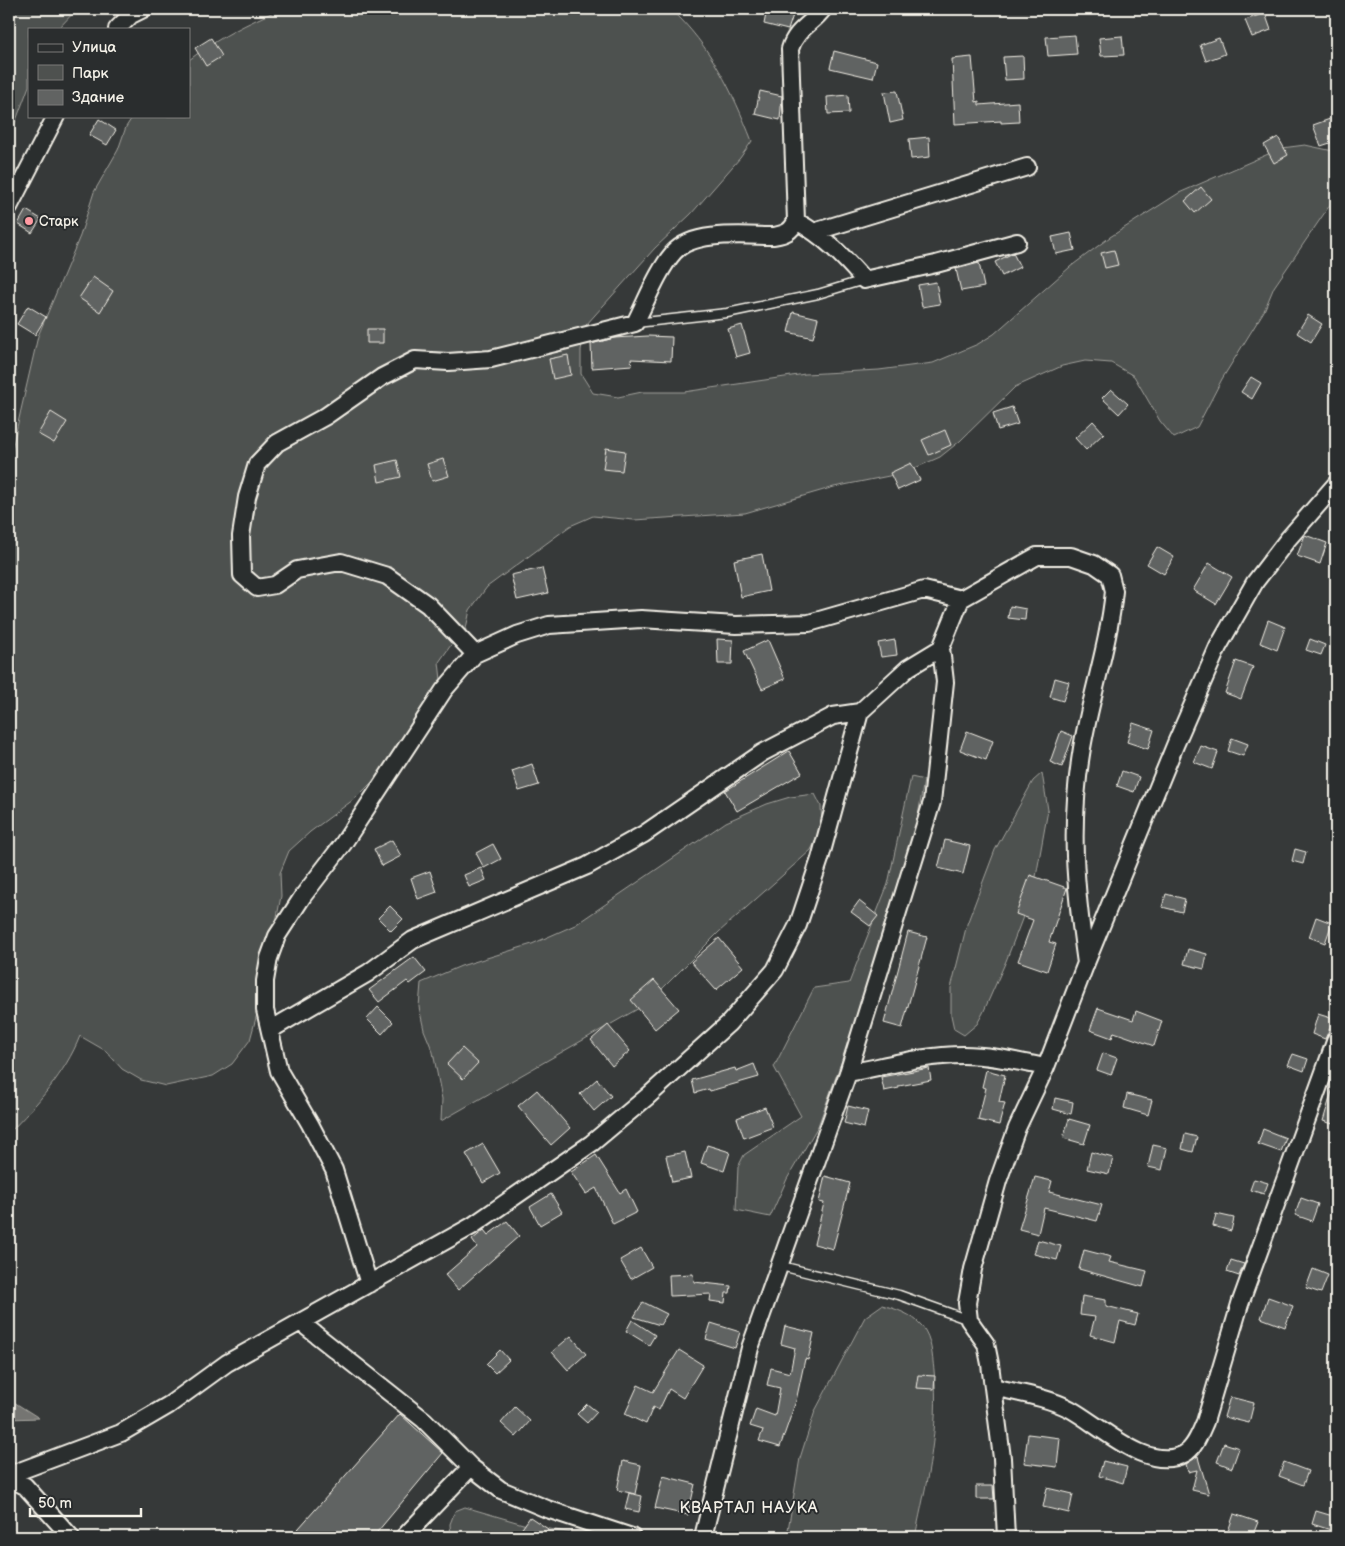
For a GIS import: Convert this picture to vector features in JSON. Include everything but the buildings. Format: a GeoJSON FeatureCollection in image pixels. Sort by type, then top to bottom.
{"type":"FeatureCollection","features":[{"type":"Feature","properties":{"kind":"street"},"geometry":{"type":"LineString","coordinates":[[118,28],[131,15],[143,9]]}},
{"type":"Feature","properties":{"kind":"street"},"geometry":{"type":"LineString","coordinates":[[475,654],[428,605],[387,576],[341,562],[297,570],[275,585],[257,588],[242,575],[241,536],[246,497],[257,464],[277,443],[326,416],[382,377],[415,360],[448,362],[491,359],[634,323],[666,264],[674,252],[682,247],[704,238],[784,234],[792,229],[796,220],[790,49],[793,38],[823,9]]}},
{"type":"Feature","properties":{"kind":"street"},"geometry":{"type":"LineString","coordinates":[[9,207],[55,118]]}},
{"type":"Feature","properties":{"kind":"street"},"geometry":{"type":"LineString","coordinates":[[817,232],[1027,167]]}},
{"type":"Feature","properties":{"kind":"street"},"geometry":{"type":"LineString","coordinates":[[796,220],[817,232],[834,245],[864,280],[936,264],[1017,242]]}},
{"type":"Feature","properties":{"kind":"street"},"geometry":{"type":"LineString","coordinates":[[1006,1537],[1002,1458],[986,1344],[969,1320],[967,1303],[972,1270],[998,1181],[1017,1128],[1046,1067],[1086,963],[1218,646],[1255,582],[1288,539],[1336,484]]}},
{"type":"Feature","properties":{"kind":"street"},"geometry":{"type":"LineString","coordinates":[[703,1537],[750,1348],[781,1266],[848,1073],[932,802],[945,682],[941,648],[960,599],[1037,556],[1071,556],[1094,564],[1110,575],[1114,591],[1113,606],[1082,748],[1074,806],[1073,856],[1086,963]]}},
{"type":"Feature","properties":{"kind":"street"},"geometry":{"type":"LineString","coordinates":[[369,1284],[334,1170],[279,1071],[265,1010],[265,981],[268,958],[277,936],[303,896],[342,844],[444,690],[475,654],[516,635],[549,625],[641,619],[736,626],[809,622],[924,590],[960,599]]}},
{"type":"Feature","properties":{"kind":"street"},"geometry":{"type":"LineString","coordinates":[[9,1477],[121,1433],[169,1404],[226,1363],[472,1226],[592,1143],[647,1097],[729,1023],[775,970],[798,925],[820,859],[860,712],[908,668],[941,648]]}},
{"type":"Feature","properties":{"kind":"street"},"geometry":{"type":"LineString","coordinates":[[270,1030],[361,978],[413,940],[587,866],[644,834],[762,753],[833,716],[860,712]]}},
{"type":"Feature","properties":{"kind":"street"},"geometry":{"type":"LineString","coordinates":[[993,1388],[1033,1397],[1070,1409],[1114,1439],[1144,1454],[1164,1458],[1184,1454],[1197,1440],[1205,1422],[1240,1304],[1336,1039]]}},
{"type":"Feature","properties":{"kind":"street"},"geometry":{"type":"LineString","coordinates":[[848,1073],[922,1058],[963,1055],[1003,1058],[1046,1067]]}},
{"type":"Feature","properties":{"kind":"street"},"geometry":{"type":"LineString","coordinates":[[300,1322],[424,1420],[471,1467],[501,1490],[547,1509],[632,1537]]}},
{"type":"Feature","properties":{"kind":"street"},"geometry":{"type":"LineString","coordinates":[[404,1537],[471,1467]]}},
{"type":"Feature","properties":{"kind":"street"},"geometry":{"type":"LineString","coordinates":[[9,1477],[25,1486],[71,1537]]}},
{"type":"Feature","properties":{"kind":"lane"},"geometry":{"type":"LineString","coordinates":[[634,323],[727,313],[818,294],[864,280]]}},
{"type":"Feature","properties":{"kind":"lane"},"geometry":{"type":"LineString","coordinates":[[781,1266],[899,1295],[969,1320]]}},
{"type":"Feature","properties":{"kind":"green space"},"geometry":{"type":"Polygon","coordinates":[[[9,9],[77,9],[59,28],[28,28],[28,89],[9,139],[9,9]]]}},
{"type":"Feature","properties":{"kind":"green space"},"geometry":{"type":"Polygon","coordinates":[[[281,9],[671,9],[685,23],[698,38],[719,70],[737,104],[752,141],[740,158],[691,214],[655,248],[586,325],[581,350],[581,374],[593,393],[618,397],[642,392],[684,392],[805,374],[879,370],[933,363],[978,344],[994,334],[1070,267],[1110,237],[1179,193],[1282,148],[1305,145],[1333,151],[1336,183],[1332,202],[1274,287],[1264,311],[1222,379],[1197,427],[1174,438],[1160,421],[1134,376],[1111,363],[1085,361],[1062,366],[1015,387],[960,441],[940,457],[915,468],[889,476],[834,487],[745,513],[634,520],[593,516],[570,526],[487,587],[470,610],[465,633],[451,645],[439,662],[441,680],[432,701],[387,767],[357,797],[310,832],[289,851],[280,873],[281,896],[276,922],[264,946],[256,984],[257,1014],[250,1040],[232,1064],[213,1076],[166,1086],[141,1080],[122,1069],[106,1051],[80,1036],[67,1063],[58,1076],[40,1100],[9,1133],[9,462],[38,336],[80,236],[94,192],[118,150],[126,127],[132,118],[190,118],[190,59],[210,45],[281,9]]]}},
{"type":"Feature","properties":{"kind":"green space"},"geometry":{"type":"Polygon","coordinates":[[[1042,773],[1048,810],[1034,888],[1006,961],[983,1013],[977,1024],[964,1035],[954,1029],[951,1015],[951,988],[967,924],[995,850],[1033,781],[1042,773]]]}},
{"type":"Feature","properties":{"kind":"green space"},"geometry":{"type":"Polygon","coordinates":[[[911,777],[924,780],[914,840],[849,1041],[818,1126],[787,1179],[770,1217],[736,1210],[738,1167],[744,1155],[801,1116],[774,1067],[814,988],[849,983],[888,884],[911,777]]]}},
{"type":"Feature","properties":{"kind":"green space"},"geometry":{"type":"Polygon","coordinates":[[[815,794],[821,806],[822,828],[811,850],[719,932],[648,1003],[441,1121],[442,1099],[433,1052],[424,1030],[419,1007],[421,983],[461,966],[532,944],[575,925],[726,822],[767,804],[790,797],[815,794]]]}},
{"type":"Feature","properties":{"kind":"green space"},"geometry":{"type":"Polygon","coordinates":[[[882,1305],[904,1312],[914,1318],[928,1336],[932,1353],[935,1392],[934,1434],[928,1475],[915,1537],[806,1537],[788,1530],[800,1458],[815,1411],[865,1317],[882,1305]]]}},
{"type":"Feature","properties":{"kind":"green space"},"geometry":{"type":"Polygon","coordinates":[[[465,1507],[523,1524],[593,1537],[451,1537],[450,1524],[455,1511],[465,1507]]]}},
{"type":"Feature","properties":{"kind":"shaded area"},"geometry":{"type":"Polygon","coordinates":[[[9,1399],[39,1418],[9,1419],[9,1399]]]}},
{"type":"Feature","properties":{"kind":"place","name":"Старк"},"geometry":{"type":"Point","coordinates":[29,221]}},
{"type":"Feature","properties":{"kind":"district","name":"КВАРТАЛ НАУКА"},"geometry":{"type":"Point","coordinates":[749,1507]}}]}
